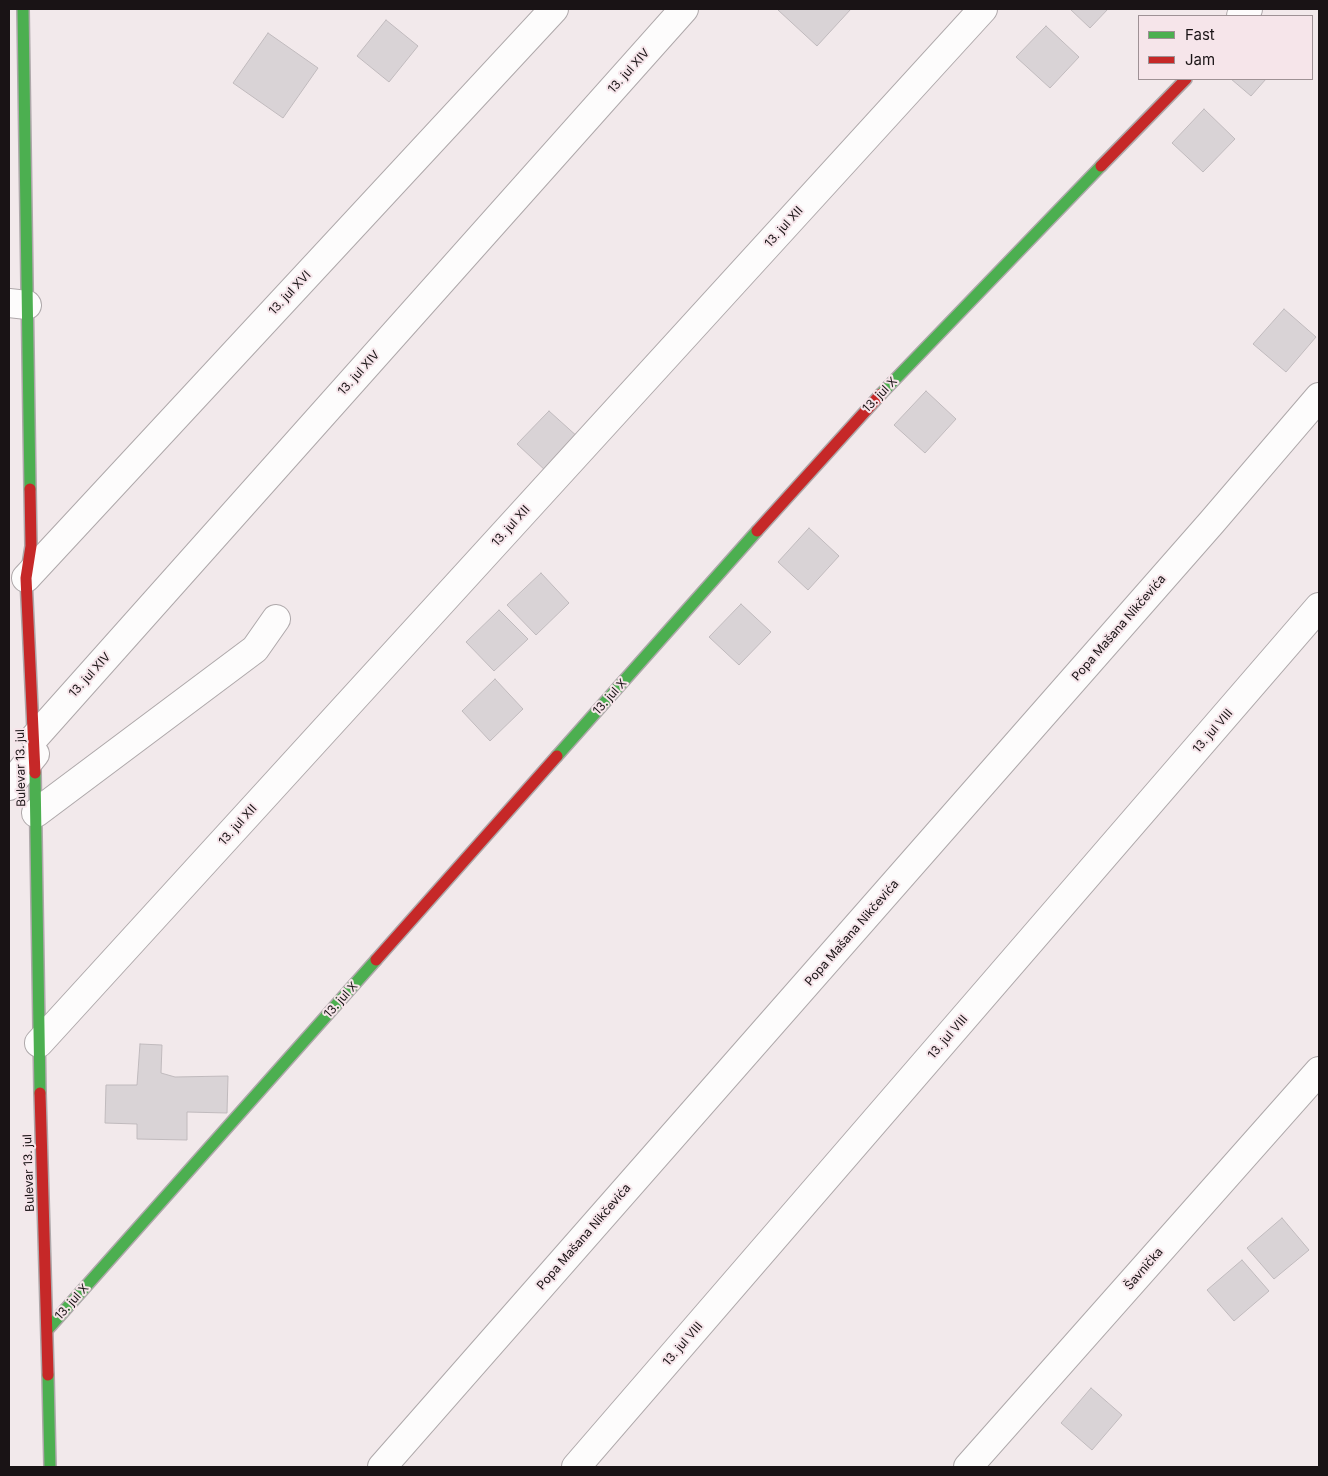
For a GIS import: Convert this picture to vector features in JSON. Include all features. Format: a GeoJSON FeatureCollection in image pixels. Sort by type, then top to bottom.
{"type":"FeatureCollection","features":[{"type":"Feature","properties":{"kind":"street"},"geometry":{"type":"LineString","coordinates":[[18,574],[32,546],[18,304],[23,9]]}},
{"type":"Feature","properties":{"kind":"street","name":"13. jul XVI"},"geometry":{"type":"LineString","coordinates":[[18,574],[554,9]]}},
{"type":"Feature","properties":{"kind":"street","name":"13. jul XIV"},"geometry":{"type":"LineString","coordinates":[[9,786],[35,746],[684,9]]}},
{"type":"Feature","properties":{"kind":"street","name":"13. jul XII"},"geometry":{"type":"LineString","coordinates":[[39,1043],[983,9]]}},
{"type":"Feature","properties":{"kind":"street","name":"13. jul X"},"geometry":{"type":"LineString","coordinates":[[48,1329],[862,413],[1185,80]]}},
{"type":"Feature","properties":{"kind":"street","name":"Popa Mašana Nikčevića"},"geometry":{"type":"LineString","coordinates":[[382,1467],[1212,522],[1319,397]]}},
{"type":"Feature","properties":{"kind":"street","name":"Bulevar 13. jul"},"geometry":{"type":"LineString","coordinates":[[18,574],[35,746],[39,1043],[48,1329],[50,1467]]}},
{"type":"Feature","properties":{"kind":"street","name":"13. jul VIII"},"geometry":{"type":"LineString","coordinates":[[576,1467],[1319,608]]}},
{"type":"Feature","properties":{"kind":"street"},"geometry":{"type":"LineString","coordinates":[[36,814],[255,649],[276,619]]}},
{"type":"Feature","properties":{"kind":"street","name":"Šavnička"},"geometry":{"type":"LineString","coordinates":[[968,1467],[1319,1071]]}},
{"type":"Feature","properties":{"kind":"building"},"geometry":{"type":"Polygon","coordinates":[[[779,9],[851,9],[817,46],[779,9]]]}},
{"type":"Feature","properties":{"kind":"building"},"geometry":{"type":"Polygon","coordinates":[[[1070,9],[1108,9],[1090,28],[1070,9]]]}},
{"type":"Feature","properties":{"kind":"building"},"geometry":{"type":"Polygon","coordinates":[[[386,20],[418,46],[389,82],[357,56],[386,20]]]}},
{"type":"Feature","properties":{"kind":"building"},"geometry":{"type":"Polygon","coordinates":[[[1046,26],[1079,57],[1050,88],[1016,57],[1046,26]]]}},
{"type":"Feature","properties":{"kind":"building"},"geometry":{"type":"Polygon","coordinates":[[[268,33],[318,68],[283,118],[233,83],[268,33]]]}},
{"type":"Feature","properties":{"kind":"building"},"geometry":{"type":"Polygon","coordinates":[[[1232,80],[1265,80],[1251,96],[1232,80]]]}},
{"type":"Feature","properties":{"kind":"building"},"geometry":{"type":"Polygon","coordinates":[[[1204,109],[1235,139],[1203,172],[1172,143],[1204,109]]]}},
{"type":"Feature","properties":{"kind":"building"},"geometry":{"type":"Polygon","coordinates":[[[1284,309],[1316,337],[1286,372],[1253,344],[1284,309]]]}},
{"type":"Feature","properties":{"kind":"building"},"geometry":{"type":"Polygon","coordinates":[[[926,391],[956,419],[925,453],[894,425],[926,391]]]}},
{"type":"Feature","properties":{"kind":"building"},"geometry":{"type":"Polygon","coordinates":[[[549,411],[579,438],[547,472],[517,444],[549,411]]]}},
{"type":"Feature","properties":{"kind":"building"},"geometry":{"type":"Polygon","coordinates":[[[809,528],[839,556],[808,590],[778,562],[809,528]]]}},
{"type":"Feature","properties":{"kind":"building"},"geometry":{"type":"Polygon","coordinates":[[[541,573],[569,603],[536,635],[507,605],[541,573]]]}},
{"type":"Feature","properties":{"kind":"building"},"geometry":{"type":"Polygon","coordinates":[[[741,604],[771,632],[739,665],[709,637],[741,604]]]}},
{"type":"Feature","properties":{"kind":"building"},"geometry":{"type":"Polygon","coordinates":[[[499,610],[528,639],[494,671],[466,642],[499,610]]]}},
{"type":"Feature","properties":{"kind":"building"},"geometry":{"type":"Polygon","coordinates":[[[495,679],[523,709],[490,741],[462,711],[495,679]]]}},
{"type":"Feature","properties":{"kind":"building"},"geometry":{"type":"Polygon","coordinates":[[[140,1044],[162,1045],[161,1073],[175,1077],[228,1076],[227,1113],[187,1112],[187,1140],[137,1139],[137,1124],[105,1123],[106,1085],[137,1085],[140,1044]]]}},
{"type":"Feature","properties":{"kind":"building"},"geometry":{"type":"Polygon","coordinates":[[[1282,1218],[1309,1250],[1274,1279],[1247,1248],[1282,1218]]]}},
{"type":"Feature","properties":{"kind":"building"},"geometry":{"type":"Polygon","coordinates":[[[1242,1260],[1269,1291],[1234,1321],[1207,1290],[1242,1260]]]}},
{"type":"Feature","properties":{"kind":"building"},"geometry":{"type":"Polygon","coordinates":[[[1091,1388],[1122,1415],[1092,1450],[1061,1423],[1091,1388]]]}},
{"type":"Feature","properties":{"kind":"traffic: fast"},"geometry":{"type":"LineString","coordinates":[[23,9],[30,489]]}},
{"type":"Feature","properties":{"kind":"traffic: fast"},"geometry":{"type":"LineString","coordinates":[[881,394],[1101,166]]}},
{"type":"Feature","properties":{"kind":"traffic: fast"},"geometry":{"type":"LineString","coordinates":[[557,756],[757,531]]}},
{"type":"Feature","properties":{"kind":"traffic: fast"},"geometry":{"type":"LineString","coordinates":[[35,773],[40,1093]]}},
{"type":"Feature","properties":{"kind":"traffic: fast"},"geometry":{"type":"LineString","coordinates":[[48,1329],[376,960]]}},
{"type":"Feature","properties":{"kind":"traffic: fast"},"geometry":{"type":"LineString","coordinates":[[48,1375],[50,1467]]}},
{"type":"Feature","properties":{"kind":"traffic: jam"},"geometry":{"type":"LineString","coordinates":[[1101,166],[1185,80]]}},
{"type":"Feature","properties":{"kind":"traffic: jam"},"geometry":{"type":"LineString","coordinates":[[757,531],[881,394]]}},
{"type":"Feature","properties":{"kind":"traffic: jam"},"geometry":{"type":"LineString","coordinates":[[30,489],[31,546],[26,578],[35,773]]}},
{"type":"Feature","properties":{"kind":"traffic: jam"},"geometry":{"type":"LineString","coordinates":[[376,960],[557,756]]}},
{"type":"Feature","properties":{"kind":"traffic: jam"},"geometry":{"type":"LineString","coordinates":[[40,1093],[48,1375]]}}]}
